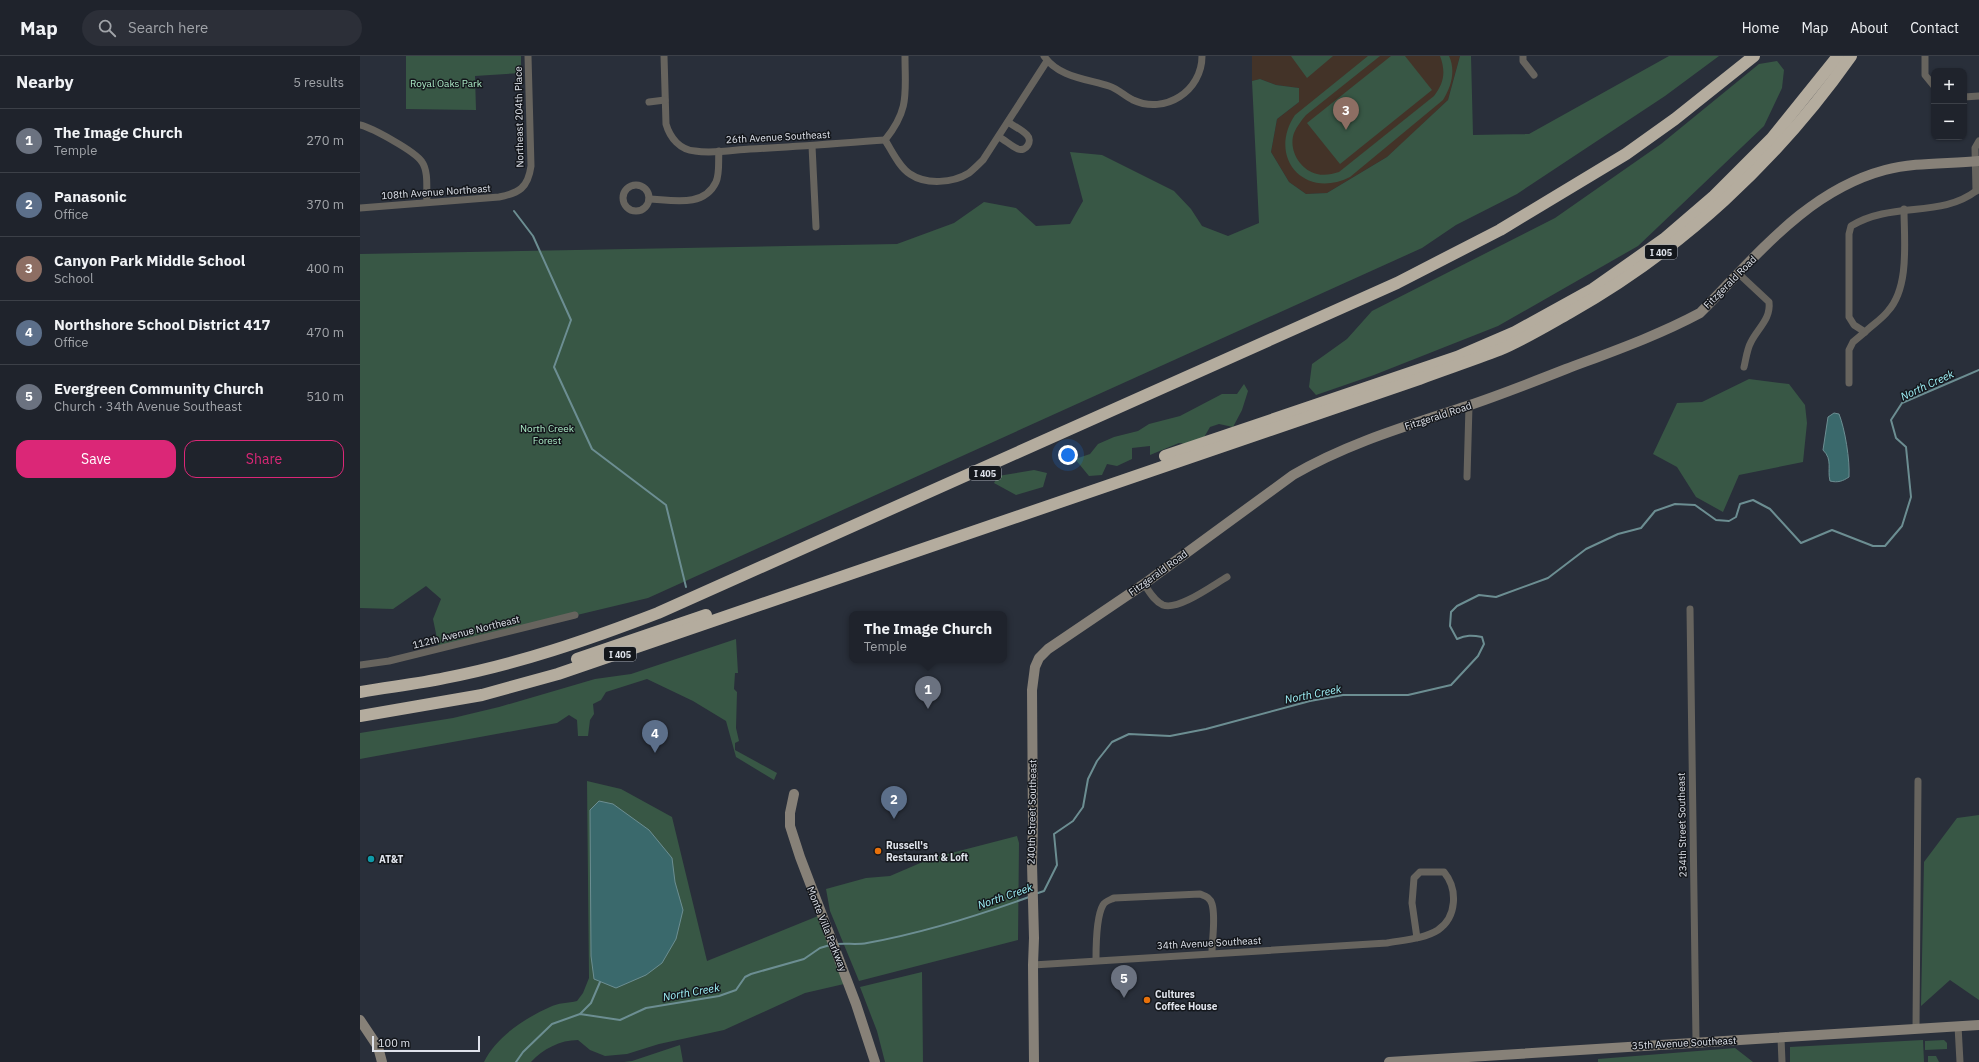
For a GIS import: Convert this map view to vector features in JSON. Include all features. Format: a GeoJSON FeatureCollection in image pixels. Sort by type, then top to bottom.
{"type":"FeatureCollection","features":[{"type":"Feature","properties":{"kind":"highway","name":"I 405"},"geometry":{"type":"LineString","coordinates":[[360,692],[445,678],[526,659],[604,634],[658,613],[1397,283],[1500,230],[1626,154],[1675,119],[1754,56]]}},
{"type":"Feature","properties":{"kind":"highway","name":"I 405"},"geometry":{"type":"LineString","coordinates":[[360,709],[457,692],[558,666],[1456,357],[1515,332],[1608,280],[1664,239],[1714,196],[1772,138],[1838,56]]}},
{"type":"Feature","properties":{"kind":"highway","name":"I 405"},"geometry":{"type":"LineString","coordinates":[[360,717],[482,694],[558,674],[855,571],[1420,379],[1500,349],[1536,332],[1617,286],[1716,208],[1749,177],[1804,118],[1851,56]]}},
{"type":"Feature","properties":{"kind":"highway","name":"I 405"},"geometry":{"type":"LineString","coordinates":[[360,698],[418,688],[503,670],[584,646],[655,620],[1416,280],[1465,255],[1543,211],[1568,196],[1582,181]]}},
{"type":"Feature","properties":{"kind":"highway"},"geometry":{"type":"LineString","coordinates":[[1420,379],[1427,367]]}},
{"type":"Feature","properties":{"kind":"highway"},"geometry":{"type":"LineString","coordinates":[[843,568],[855,571]]}},
{"type":"Feature","properties":{"kind":"street","name":"Northeast 204th Place"},"geometry":{"type":"LineString","coordinates":[[513,194],[524,185],[530,176],[528,56]]}},
{"type":"Feature","properties":{"kind":"street"},"geometry":{"type":"LineString","coordinates":[[649,102],[665,100],[664,56]]}},
{"type":"Feature","properties":{"kind":"street"},"geometry":{"type":"LineString","coordinates":[[905,56],[905,103],[902,116],[885,140],[896,159],[909,174],[923,181],[953,179],[969,173],[983,160],[999,137],[1045,59],[1059,70],[1079,79],[1110,87],[1133,100],[1152,105],[1179,98],[1192,87],[1200,73],[1202,56]]}},
{"type":"Feature","properties":{"kind":"street"},"geometry":{"type":"LineString","coordinates":[[1523,56],[1523,60],[1534,75]]}},
{"type":"Feature","properties":{"kind":"street"},"geometry":{"type":"LineString","coordinates":[[1925,56],[1925,75],[1931,82]]}},
{"type":"Feature","properties":{"kind":"street"},"geometry":{"type":"LineString","coordinates":[[1967,97],[1979,96]]}},
{"type":"Feature","properties":{"kind":"street","name":"26th Avenue Southeast"},"geometry":{"type":"LineString","coordinates":[[665,100],[666,124],[669,134],[675,142],[684,148],[695,151],[812,146],[885,140]]}},
{"type":"Feature","properties":{"kind":"street"},"geometry":{"type":"LineString","coordinates":[[999,137],[1018,149],[1023,149],[1028,146],[1029,140],[1027,135],[1008,122]]}},
{"type":"Feature","properties":{"kind":"street"},"geometry":{"type":"LineString","coordinates":[[360,125],[377,132],[422,161],[426,174],[427,202]]}},
{"type":"Feature","properties":{"kind":"street"},"geometry":{"type":"LineString","coordinates":[[1865,332],[1854,325],[1849,316],[1849,234],[1851,226],[1861,220],[1889,211],[1953,204],[1969,197],[1978,191],[1978,161],[1975,148],[1979,141]]}},
{"type":"Feature","properties":{"kind":"street"},"geometry":{"type":"LineString","coordinates":[[812,146],[816,227]]}},
{"type":"Feature","properties":{"kind":"street"},"geometry":{"type":"LineString","coordinates":[[649,198],[687,201],[699,199],[706,194],[716,181],[719,151]]}},
{"type":"Feature","properties":{"kind":"street","name":"Fitzgerald Road"},"geometry":{"type":"LineString","coordinates":[[1039,658],[1048,649],[1144,584],[1293,475],[1313,464],[1383,434],[1469,406],[1634,343],[1700,313],[1804,211],[1841,188],[1864,176],[1909,166],[1978,161]]}},
{"type":"Feature","properties":{"kind":"street","name":"108th Avenue Northeast"},"geometry":{"type":"LineString","coordinates":[[360,208],[513,194]]}},
{"type":"Feature","properties":{"kind":"street"},"geometry":{"type":"LineString","coordinates":[[1849,383],[1850,350],[1853,342],[1888,312],[1896,301],[1904,265],[1904,209]]}},
{"type":"Feature","properties":{"kind":"street"},"geometry":{"type":"LineString","coordinates":[[1739,274],[1769,302],[1770,308],[1769,314],[1750,342],[1744,367]]}},
{"type":"Feature","properties":{"kind":"street"},"geometry":{"type":"LineString","coordinates":[[1467,477],[1469,406]]}},
{"type":"Feature","properties":{"kind":"street"},"geometry":{"type":"LineString","coordinates":[[1144,584],[1155,600],[1162,605],[1170,606],[1179,605],[1227,577]]}},
{"type":"Feature","properties":{"kind":"street","name":"234th Street Southeast"},"geometry":{"type":"LineString","coordinates":[[1690,609],[1696,1041]]}},
{"type":"Feature","properties":{"kind":"street","name":"112th Avenue Northeast"},"geometry":{"type":"LineString","coordinates":[[360,665],[389,661],[575,615]]}},
{"type":"Feature","properties":{"kind":"street","name":"240th Street Southeast"},"geometry":{"type":"LineString","coordinates":[[1034,1062],[1032,690],[1035,667],[1039,658]]}},
{"type":"Feature","properties":{"kind":"street"},"geometry":{"type":"LineString","coordinates":[[1916,1029],[1918,781]]}},
{"type":"Feature","properties":{"kind":"street","name":"Monte Villa Parkway"},"geometry":{"type":"LineString","coordinates":[[794,794],[790,813],[790,826],[814,897],[856,1004],[875,1062]]}},
{"type":"Feature","properties":{"kind":"street","name":"34th Avenue Southeast"},"geometry":{"type":"LineString","coordinates":[[1033,965],[1387,943],[1417,938],[1439,929],[1447,920],[1452,908],[1454,890],[1444,872],[1420,872],[1414,878],[1412,903],[1417,938]]}},
{"type":"Feature","properties":{"kind":"street"},"geometry":{"type":"LineString","coordinates":[[1096,960],[1097,934],[1103,905],[1106,901],[1114,898],[1200,894],[1208,897],[1212,903],[1213,915],[1212,953]]}},
{"type":"Feature","properties":{"kind":"street"},"geometry":{"type":"LineString","coordinates":[[360,1020],[378,1047],[382,1062]]}},
{"type":"Feature","properties":{"kind":"street","name":"35th Avenue Southeast"},"geometry":{"type":"LineString","coordinates":[[1389,1062],[1486,1059],[1696,1041],[1780,1038],[1979,1025]]}},
{"type":"Feature","properties":{"kind":"street"},"geometry":{"type":"LineString","coordinates":[[1958,1026],[1960,1062]]}},
{"type":"Feature","properties":{"kind":"street"},"geometry":{"type":"LineString","coordinates":[[1780,1038],[1782,1062]]}},
{"type":"Feature","properties":{"kind":"shaded area"},"geometry":{"type":"Polygon","coordinates":[[[1252,56],[1460,56],[1448,100],[1406,140],[1387,157],[1327,193],[1306,194],[1289,182],[1271,152],[1277,119],[1299,102],[1299,88],[1276,85],[1260,79],[1252,81],[1252,56]]]}},
{"type":"Feature","properties":{"kind":"shaded area"},"geometry":{"type":"Polygon","coordinates":[[[1834,413],[1839,414],[1843,428],[1848,454],[1849,470],[1849,477],[1838,482],[1830,481],[1829,461],[1823,450],[1828,417],[1834,413]]]}},
{"type":"Feature","properties":{"kind":"shaded area"},"geometry":{"type":"Polygon","coordinates":[[[599,801],[613,804],[649,830],[672,858],[675,882],[683,910],[676,939],[662,963],[646,975],[616,988],[594,979],[591,956],[590,810],[599,801]]]}},
{"type":"Feature","properties":{"kind":"green space","name":"Royal Oaks Park"},"geometry":{"type":"Polygon","coordinates":[[[406,56],[521,56],[521,73],[475,76],[476,110],[406,109],[406,56]]]}},
{"type":"Feature","properties":{"kind":"green space"},"geometry":{"type":"Polygon","coordinates":[[[1291,56],[1333,56],[1307,78],[1291,56]]]}},
{"type":"Feature","properties":{"kind":"green space"},"geometry":{"type":"Polygon","coordinates":[[[1368,56],[1380,56],[1306,115],[1295,130],[1293,139],[1294,152],[1301,164],[1311,172],[1323,175],[1339,172],[1434,96],[1440,87],[1443,77],[1443,67],[1440,56],[1449,56],[1452,67],[1452,79],[1443,100],[1350,177],[1333,183],[1318,183],[1305,179],[1295,170],[1288,159],[1285,146],[1287,131],[1295,115],[1368,56]]]}},
{"type":"Feature","properties":{"kind":"green space"},"geometry":{"type":"Polygon","coordinates":[[[1391,56],[1405,56],[1432,90],[1340,164],[1307,123],[1391,56]]]}},
{"type":"Feature","properties":{"kind":"green space","name":"North Creek Forest"},"geometry":{"type":"Polygon","coordinates":[[[1460,56],[1471,56],[1473,135],[1529,134],[1669,56],[1719,56],[1665,96],[1517,194],[1456,225],[1422,248],[648,598],[439,648],[433,619],[441,599],[426,586],[393,609],[360,608],[360,254],[897,244],[954,223],[984,202],[1016,208],[1036,226],[1070,224],[1083,201],[1070,152],[1102,155],[1174,191],[1191,209],[1202,226],[1228,236],[1259,223],[1252,81],[1260,79],[1276,85],[1299,88],[1299,102],[1277,119],[1271,152],[1289,182],[1306,194],[1327,193],[1387,157],[1448,100],[1460,56]]]}},
{"type":"Feature","properties":{"kind":"green space"},"geometry":{"type":"Polygon","coordinates":[[[1777,61],[1784,70],[1782,88],[1764,126],[1638,246],[1498,326],[1374,375],[1316,395],[1309,387],[1312,364],[1347,339],[1372,311],[1555,218],[1661,144],[1759,64],[1777,61]]]}},
{"type":"Feature","properties":{"kind":"green space"},"geometry":{"type":"Polygon","coordinates":[[[1749,379],[1789,384],[1805,405],[1807,423],[1803,462],[1739,475],[1723,512],[1696,497],[1677,467],[1653,454],[1677,403],[1702,402],[1749,379]]]}},
{"type":"Feature","properties":{"kind":"green space"},"geometry":{"type":"Polygon","coordinates":[[[1244,384],[1248,391],[1242,410],[1233,427],[1219,424],[1210,427],[1203,439],[1192,445],[1179,443],[1150,455],[1150,446],[1132,448],[1132,459],[1117,466],[1107,464],[1102,475],[1089,476],[1075,459],[1090,454],[1098,444],[1114,437],[1138,431],[1149,424],[1180,416],[1222,394],[1237,394],[1244,384]]]}},
{"type":"Feature","properties":{"kind":"green space"},"geometry":{"type":"Polygon","coordinates":[[[1034,470],[1047,473],[1043,487],[1016,495],[994,483],[998,476],[1034,470]]]}},
{"type":"Feature","properties":{"kind":"green space"},"geometry":{"type":"Polygon","coordinates":[[[736,639],[738,673],[735,673],[734,689],[737,692],[736,728],[739,741],[735,743],[735,750],[777,773],[774,780],[736,757],[726,721],[693,701],[647,679],[606,692],[601,700],[593,704],[594,714],[590,720],[588,736],[578,736],[577,720],[569,715],[557,723],[360,759],[360,733],[453,718],[499,707],[595,679],[631,674],[736,639]]]}},
{"type":"Feature","properties":{"kind":"green space"},"geometry":{"type":"Polygon","coordinates":[[[587,781],[621,789],[672,817],[707,961],[818,916],[844,984],[805,993],[724,1030],[659,1044],[627,1054],[605,1056],[590,1050],[578,1040],[571,1040],[546,1049],[531,1062],[484,1062],[496,1044],[521,1023],[540,1011],[560,1004],[577,1001],[583,993],[589,978],[587,781]]]}},
{"type":"Feature","properties":{"kind":"green space"},"geometry":{"type":"Polygon","coordinates":[[[1979,815],[1979,1000],[1950,980],[1921,1006],[1924,862],[1957,818],[1979,815]]]}},
{"type":"Feature","properties":{"kind":"green space"},"geometry":{"type":"Polygon","coordinates":[[[1017,836],[1019,843],[1018,940],[859,981],[830,911],[826,889],[866,878],[890,876],[932,858],[1017,836]]]}},
{"type":"Feature","properties":{"kind":"green space"},"geometry":{"type":"Polygon","coordinates":[[[922,972],[923,1062],[885,1062],[877,1031],[860,987],[922,972]]]}},
{"type":"Feature","properties":{"kind":"green space"},"geometry":{"type":"Polygon","coordinates":[[[1923,1040],[1924,1062],[1790,1062],[1790,1047],[1923,1040]]]}},
{"type":"Feature","properties":{"kind":"green space"},"geometry":{"type":"Polygon","coordinates":[[[1944,1040],[1947,1043],[1947,1049],[1925,1050],[1925,1041],[1944,1040]]]}},
{"type":"Feature","properties":{"kind":"green space"},"geometry":{"type":"Polygon","coordinates":[[[680,1045],[683,1062],[624,1062],[632,1061],[680,1045]]]}},
{"type":"Feature","properties":{"kind":"green space"},"geometry":{"type":"Polygon","coordinates":[[[1735,1048],[1753,1062],[1598,1062],[1598,1059],[1735,1048]]]}},
{"type":"Feature","properties":{"kind":"green space"},"geometry":{"type":"Polygon","coordinates":[[[1928,1056],[1936,1056],[1939,1062],[1928,1062],[1928,1056]]]}},
{"type":"Feature","properties":{"kind":"waterway"},"geometry":{"type":"LineString","coordinates":[[514,211],[533,236],[571,320],[554,367],[592,449],[666,505],[686,587]]}},
{"type":"Feature","properties":{"kind":"waterway","name":"North Creek"},"geometry":{"type":"LineString","coordinates":[[1035,894],[1044,891],[1057,865],[1054,834],[1073,821],[1083,807],[1088,779],[1097,761],[1112,742],[1129,734],[1170,736],[1206,729],[1310,701],[1343,695],[1408,695],[1451,685],[1478,656],[1484,644],[1482,637],[1469,636],[1457,639],[1450,626],[1451,612],[1457,606],[1479,595],[1496,597],[1548,578],[1586,549],[1618,534],[1641,528],[1655,511],[1675,504],[1695,505],[1716,520],[1729,521],[1736,517],[1740,504],[1753,500],[1770,509],[1801,543],[1832,530],[1873,546],[1885,546],[1902,526],[1911,497],[1906,447],[1896,438],[1891,420],[1902,403],[1979,370]]}},
{"type":"Feature","properties":{"kind":"waterway","name":"North Creek"},"geometry":{"type":"LineString","coordinates":[[837,944],[863,944],[929,929],[1029,897]]}},
{"type":"Feature","properties":{"kind":"waterway","name":"North Creek"},"geometry":{"type":"LineString","coordinates":[[516,1062],[523,1052],[552,1024],[580,1014],[620,1020],[646,1008],[719,996],[736,990],[745,977],[751,974],[804,959],[820,948],[830,945]]}},
{"type":"Feature","properties":{"kind":"waterway"},"geometry":{"type":"LineString","coordinates":[[580,1014],[591,1003],[600,982]]}},
{"type":"Feature","properties":{"kind":"place","name":"Canyon Park Middle School"},"geometry":{"type":"Point","coordinates":[1346,130]}},
{"type":"Feature","properties":{"kind":"place","name":"The Image Church"},"geometry":{"type":"Point","coordinates":[928,709]}},
{"type":"Feature","properties":{"kind":"place","name":"Northshore School District 417"},"geometry":{"type":"Point","coordinates":[655,753]}},
{"type":"Feature","properties":{"kind":"place","name":"Panasonic"},"geometry":{"type":"Point","coordinates":[894,819]}},
{"type":"Feature","properties":{"kind":"place","name":"Russell's Restaurant & Loft"},"geometry":{"type":"Point","coordinates":[878,851]}},
{"type":"Feature","properties":{"kind":"place","name":"AT&T"},"geometry":{"type":"Point","coordinates":[371,859]}},
{"type":"Feature","properties":{"kind":"place","name":"Evergreen Community Church"},"geometry":{"type":"Point","coordinates":[1124,998]}},
{"type":"Feature","properties":{"kind":"place","name":"Cultures Coffee House"},"geometry":{"type":"Point","coordinates":[1147,1000]}}]}
